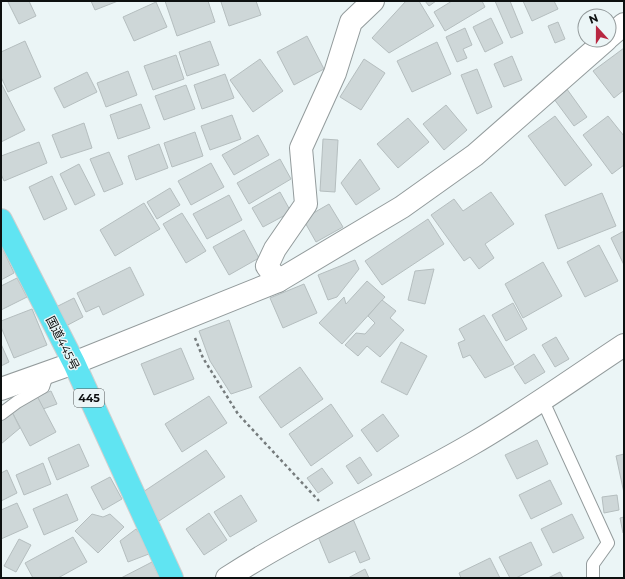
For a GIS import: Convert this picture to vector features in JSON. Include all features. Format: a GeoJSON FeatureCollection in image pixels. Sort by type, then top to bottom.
{"type":"FeatureCollection","features":[{"type":"Feature","properties":{"kind":"highway","name":"国道445号"},"geometry":{"type":"LineString","coordinates":[[1,220],[74,363],[172,578]]}},
{"type":"Feature","properties":{"kind":"street"},"geometry":{"type":"LineString","coordinates":[[278,281],[267,266],[275,249],[306,204],[301,148],[335,73],[351,22],[373,1]]}},
{"type":"Feature","properties":{"kind":"street"},"geometry":{"type":"LineString","coordinates":[[1,389],[74,363],[278,281],[402,207],[475,155],[597,48]]}},
{"type":"Feature","properties":{"kind":"street"},"geometry":{"type":"LineString","coordinates":[[227,578],[254,561],[333,517],[409,479],[473,444],[624,345]]}},
{"type":"Feature","properties":{"kind":"lane"},"geometry":{"type":"LineString","coordinates":[[1,414],[17,402],[43,387],[48,372]]}},
{"type":"Feature","properties":{"kind":"lane"},"geometry":{"type":"LineString","coordinates":[[542,399],[608,543],[593,564],[593,578]]}},
{"type":"Feature","properties":{"kind":"path"},"geometry":{"type":"LineString","coordinates":[[188,318],[203,358],[238,414],[333,517]]}},
{"type":"Feature","properties":{"kind":"building"},"geometry":{"type":"Polygon","coordinates":[[[29,1],[36,16],[19,24],[8,2],[29,1]]]}},
{"type":"Feature","properties":{"kind":"building"},"geometry":{"type":"Polygon","coordinates":[[[91,1],[118,1],[95,10],[91,1]]]}},
{"type":"Feature","properties":{"kind":"building"},"geometry":{"type":"Polygon","coordinates":[[[165,1],[208,1],[215,22],[177,36],[165,1]]]}},
{"type":"Feature","properties":{"kind":"building"},"geometry":{"type":"Polygon","coordinates":[[[256,1],[261,15],[229,26],[221,2],[256,1]]]}},
{"type":"Feature","properties":{"kind":"building"},"geometry":{"type":"Polygon","coordinates":[[[406,1],[419,1],[434,26],[389,53],[372,38],[406,1]]]}},
{"type":"Feature","properties":{"kind":"building"},"geometry":{"type":"Polygon","coordinates":[[[425,1],[436,1],[429,6],[425,1]]]}},
{"type":"Feature","properties":{"kind":"building"},"geometry":{"type":"Polygon","coordinates":[[[452,1],[482,1],[485,7],[445,31],[434,12],[452,1]]]}},
{"type":"Feature","properties":{"kind":"building"},"geometry":{"type":"Polygon","coordinates":[[[495,1],[510,1],[523,33],[511,38],[495,1]]]}},
{"type":"Feature","properties":{"kind":"building"},"geometry":{"type":"Polygon","coordinates":[[[523,1],[554,1],[558,9],[532,21],[523,1]]]}},
{"type":"Feature","properties":{"kind":"building"},"geometry":{"type":"Polygon","coordinates":[[[156,2],[167,27],[134,41],[123,17],[156,2]]]}},
{"type":"Feature","properties":{"kind":"building"},"geometry":{"type":"Polygon","coordinates":[[[491,18],[503,43],[485,52],[473,27],[491,18]]]}},
{"type":"Feature","properties":{"kind":"building"},"geometry":{"type":"Polygon","coordinates":[[[558,22],[565,39],[555,43],[548,26],[558,22]]]}},
{"type":"Feature","properties":{"kind":"building"},"geometry":{"type":"Polygon","coordinates":[[[465,28],[472,45],[463,49],[467,58],[457,62],[446,37],[465,28]]]}},
{"type":"Feature","properties":{"kind":"building"},"geometry":{"type":"Polygon","coordinates":[[[307,36],[324,69],[294,85],[277,52],[307,36]]]}},
{"type":"Feature","properties":{"kind":"building"},"geometry":{"type":"Polygon","coordinates":[[[25,41],[41,77],[8,92],[1,77],[1,52],[25,41]]]}},
{"type":"Feature","properties":{"kind":"building"},"geometry":{"type":"Polygon","coordinates":[[[210,41],[219,65],[187,76],[179,52],[210,41]]]}},
{"type":"Feature","properties":{"kind":"building"},"geometry":{"type":"Polygon","coordinates":[[[437,42],[451,74],[412,92],[397,61],[437,42]]]}},
{"type":"Feature","properties":{"kind":"building"},"geometry":{"type":"Polygon","coordinates":[[[624,48],[624,90],[614,98],[593,71],[624,48]]]}},
{"type":"Feature","properties":{"kind":"building"},"geometry":{"type":"Polygon","coordinates":[[[176,55],[184,79],[153,90],[144,66],[176,55]]]}},
{"type":"Feature","properties":{"kind":"building"},"geometry":{"type":"Polygon","coordinates":[[[512,56],[522,80],[504,87],[494,64],[512,56]]]}},
{"type":"Feature","properties":{"kind":"building"},"geometry":{"type":"Polygon","coordinates":[[[260,59],[283,91],[253,112],[230,80],[260,59]]]}},
{"type":"Feature","properties":{"kind":"building"},"geometry":{"type":"Polygon","coordinates":[[[364,59],[385,73],[361,110],[340,97],[364,59]]]}},
{"type":"Feature","properties":{"kind":"building"},"geometry":{"type":"Polygon","coordinates":[[[477,69],[492,107],[477,114],[461,75],[477,69]]]}},
{"type":"Feature","properties":{"kind":"building"},"geometry":{"type":"Polygon","coordinates":[[[128,71],[137,95],[106,107],[97,83],[128,71]]]}},
{"type":"Feature","properties":{"kind":"building"},"geometry":{"type":"Polygon","coordinates":[[[87,72],[97,92],[64,108],[54,88],[87,72]]]}},
{"type":"Feature","properties":{"kind":"building"},"geometry":{"type":"Polygon","coordinates":[[[225,74],[234,98],[202,109],[194,85],[225,74]]]}},
{"type":"Feature","properties":{"kind":"building"},"geometry":{"type":"Polygon","coordinates":[[[1,83],[25,130],[1,142],[1,83]]]}},
{"type":"Feature","properties":{"kind":"building"},"geometry":{"type":"Polygon","coordinates":[[[186,85],[195,109],[164,120],[155,96],[186,85]]]}},
{"type":"Feature","properties":{"kind":"building"},"geometry":{"type":"Polygon","coordinates":[[[564,85],[587,117],[574,126],[551,95],[564,85]]]}},
{"type":"Feature","properties":{"kind":"building"},"geometry":{"type":"Polygon","coordinates":[[[141,104],[150,128],[118,139],[110,115],[141,104]]]}},
{"type":"Feature","properties":{"kind":"building"},"geometry":{"type":"Polygon","coordinates":[[[446,105],[467,130],[444,150],[423,124],[446,105]]]}},
{"type":"Feature","properties":{"kind":"building"},"geometry":{"type":"Polygon","coordinates":[[[232,115],[241,139],[210,150],[201,126],[232,115]]]}},
{"type":"Feature","properties":{"kind":"building"},"geometry":{"type":"Polygon","coordinates":[[[555,116],[592,165],[565,186],[528,136],[555,116]]]}},
{"type":"Feature","properties":{"kind":"building"},"geometry":{"type":"Polygon","coordinates":[[[608,116],[624,136],[624,165],[612,174],[583,135],[608,116]]]}},
{"type":"Feature","properties":{"kind":"building"},"geometry":{"type":"Polygon","coordinates":[[[408,118],[429,142],[398,168],[377,144],[408,118]]]}},
{"type":"Feature","properties":{"kind":"building"},"geometry":{"type":"Polygon","coordinates":[[[84,123],[92,148],[61,158],[52,135],[84,123]]]}},
{"type":"Feature","properties":{"kind":"building"},"geometry":{"type":"Polygon","coordinates":[[[195,132],[203,156],[172,167],[164,143],[195,132]]]}},
{"type":"Feature","properties":{"kind":"building"},"geometry":{"type":"Polygon","coordinates":[[[258,135],[269,155],[234,175],[222,155],[258,135]]]}},
{"type":"Feature","properties":{"kind":"building"},"geometry":{"type":"Polygon","coordinates":[[[323,139],[338,140],[335,192],[320,191],[323,139]]]}},
{"type":"Feature","properties":{"kind":"building"},"geometry":{"type":"Polygon","coordinates":[[[39,142],[47,163],[4,181],[1,174],[1,156],[39,142]]]}},
{"type":"Feature","properties":{"kind":"building"},"geometry":{"type":"Polygon","coordinates":[[[159,144],[168,168],[136,180],[128,156],[159,144]]]}},
{"type":"Feature","properties":{"kind":"building"},"geometry":{"type":"Polygon","coordinates":[[[109,152],[123,184],[104,192],[90,159],[109,152]]]}},
{"type":"Feature","properties":{"kind":"building"},"geometry":{"type":"Polygon","coordinates":[[[280,159],[291,179],[249,204],[237,183],[280,159]]]}},
{"type":"Feature","properties":{"kind":"building"},"geometry":{"type":"Polygon","coordinates":[[[360,159],[380,189],[356,205],[341,183],[360,159]]]}},
{"type":"Feature","properties":{"kind":"building"},"geometry":{"type":"Polygon","coordinates":[[[211,163],[224,187],[191,205],[178,181],[211,163]]]}},
{"type":"Feature","properties":{"kind":"building"},"geometry":{"type":"Polygon","coordinates":[[[79,164],[95,195],[75,205],[60,174],[79,164]]]}},
{"type":"Feature","properties":{"kind":"building"},"geometry":{"type":"Polygon","coordinates":[[[52,176],[67,209],[44,220],[29,187],[52,176]]]}},
{"type":"Feature","properties":{"kind":"building"},"geometry":{"type":"Polygon","coordinates":[[[170,188],[180,205],[157,219],[147,202],[170,188]]]}},
{"type":"Feature","properties":{"kind":"building"},"geometry":{"type":"Polygon","coordinates":[[[280,192],[291,212],[263,227],[252,208],[280,192]]]}},
{"type":"Feature","properties":{"kind":"building"},"geometry":{"type":"Polygon","coordinates":[[[491,192],[514,224],[485,244],[494,258],[479,269],[470,257],[464,261],[431,215],[454,199],[463,211],[491,192]]]}},
{"type":"Feature","properties":{"kind":"building"},"geometry":{"type":"Polygon","coordinates":[[[602,193],[616,226],[558,249],[545,215],[602,193]]]}},
{"type":"Feature","properties":{"kind":"building"},"geometry":{"type":"Polygon","coordinates":[[[229,195],[242,220],[207,239],[193,214],[229,195]]]}},
{"type":"Feature","properties":{"kind":"building"},"geometry":{"type":"Polygon","coordinates":[[[144,203],[160,229],[115,256],[100,230],[144,203]]]}},
{"type":"Feature","properties":{"kind":"building"},"geometry":{"type":"Polygon","coordinates":[[[329,204],[343,227],[316,242],[303,219],[329,204]]]}},
{"type":"Feature","properties":{"kind":"building"},"geometry":{"type":"Polygon","coordinates":[[[182,213],[206,251],[186,263],[163,224],[182,213]]]}},
{"type":"Feature","properties":{"kind":"building"},"geometry":{"type":"Polygon","coordinates":[[[428,219],[444,244],[382,285],[365,261],[428,219]]]}},
{"type":"Feature","properties":{"kind":"building"},"geometry":{"type":"Polygon","coordinates":[[[244,230],[259,258],[229,275],[213,247],[244,230]]]}},
{"type":"Feature","properties":{"kind":"building"},"geometry":{"type":"Polygon","coordinates":[[[624,231],[624,265],[611,238],[624,231]]]}},
{"type":"Feature","properties":{"kind":"building"},"geometry":{"type":"Polygon","coordinates":[[[599,245],[618,281],[585,297],[567,262],[599,245]]]}},
{"type":"Feature","properties":{"kind":"building"},"geometry":{"type":"Polygon","coordinates":[[[2,247],[14,273],[1,280],[1,248],[2,247]]]}},
{"type":"Feature","properties":{"kind":"building"},"geometry":{"type":"Polygon","coordinates":[[[355,260],[359,269],[337,297],[328,300],[318,275],[355,260]]]}},
{"type":"Feature","properties":{"kind":"building"},"geometry":{"type":"Polygon","coordinates":[[[543,262],[562,296],[523,318],[505,284],[543,262]]]}},
{"type":"Feature","properties":{"kind":"building"},"geometry":{"type":"Polygon","coordinates":[[[130,267],[144,295],[103,315],[99,306],[86,312],[77,293],[130,267]]]}},
{"type":"Feature","properties":{"kind":"building"},"geometry":{"type":"Polygon","coordinates":[[[434,269],[425,304],[408,300],[415,271],[434,269]]]}},
{"type":"Feature","properties":{"kind":"building"},"geometry":{"type":"Polygon","coordinates":[[[17,278],[27,297],[1,310],[1,286],[17,278]]]}},
{"type":"Feature","properties":{"kind":"building"},"geometry":{"type":"Polygon","coordinates":[[[367,281],[385,297],[342,344],[319,323],[344,297],[346,304],[367,281]]]}},
{"type":"Feature","properties":{"kind":"building"},"geometry":{"type":"Polygon","coordinates":[[[304,284],[317,313],[283,328],[270,298],[304,284]]]}},
{"type":"Feature","properties":{"kind":"building"},"geometry":{"type":"Polygon","coordinates":[[[74,298],[83,317],[64,327],[54,308],[74,298]]]}},
{"type":"Feature","properties":{"kind":"building"},"geometry":{"type":"Polygon","coordinates":[[[382,300],[396,311],[390,318],[404,330],[380,357],[367,346],[358,356],[345,345],[356,333],[365,334],[375,323],[368,316],[382,300]]]}},
{"type":"Feature","properties":{"kind":"building"},"geometry":{"type":"Polygon","coordinates":[[[513,303],[527,329],[506,341],[492,315],[513,303]]]}},
{"type":"Feature","properties":{"kind":"building"},"geometry":{"type":"Polygon","coordinates":[[[32,309],[47,345],[14,358],[1,327],[1,321],[32,309]]]}},
{"type":"Feature","properties":{"kind":"building"},"geometry":{"type":"Polygon","coordinates":[[[484,315],[514,364],[485,378],[470,355],[463,358],[458,343],[465,340],[459,329],[484,315]]]}},
{"type":"Feature","properties":{"kind":"building"},"geometry":{"type":"Polygon","coordinates":[[[229,320],[252,387],[231,394],[210,361],[199,331],[229,320]]]}},
{"type":"Feature","properties":{"kind":"building"},"geometry":{"type":"Polygon","coordinates":[[[556,337],[569,359],[555,367],[542,345],[556,337]]]}},
{"type":"Feature","properties":{"kind":"building"},"geometry":{"type":"Polygon","coordinates":[[[401,342],[427,356],[407,395],[381,382],[401,342]]]}},
{"type":"Feature","properties":{"kind":"building"},"geometry":{"type":"Polygon","coordinates":[[[1,344],[9,362],[1,366],[1,344]]]}},
{"type":"Feature","properties":{"kind":"building"},"geometry":{"type":"Polygon","coordinates":[[[181,348],[194,379],[154,395],[141,364],[181,348]]]}},
{"type":"Feature","properties":{"kind":"building"},"geometry":{"type":"Polygon","coordinates":[[[534,354],[545,372],[525,384],[514,367],[534,354]]]}},
{"type":"Feature","properties":{"kind":"building"},"geometry":{"type":"Polygon","coordinates":[[[300,367],[323,399],[281,428],[259,397],[300,367]]]}},
{"type":"Feature","properties":{"kind":"building"},"geometry":{"type":"Polygon","coordinates":[[[51,391],[57,404],[43,409],[37,396],[51,391]]]}},
{"type":"Feature","properties":{"kind":"building"},"geometry":{"type":"Polygon","coordinates":[[[37,396],[56,432],[30,446],[11,410],[37,396]]]}},
{"type":"Feature","properties":{"kind":"building"},"geometry":{"type":"Polygon","coordinates":[[[209,396],[227,423],[182,452],[165,424],[209,396]]]}},
{"type":"Feature","properties":{"kind":"building"},"geometry":{"type":"Polygon","coordinates":[[[331,404],[353,436],[311,466],[289,434],[331,404]]]}},
{"type":"Feature","properties":{"kind":"building"},"geometry":{"type":"Polygon","coordinates":[[[11,410],[20,428],[1,444],[1,418],[11,410]]]}},
{"type":"Feature","properties":{"kind":"building"},"geometry":{"type":"Polygon","coordinates":[[[383,414],[399,436],[377,452],[361,430],[383,414]]]}},
{"type":"Feature","properties":{"kind":"building"},"geometry":{"type":"Polygon","coordinates":[[[537,440],[548,464],[517,479],[505,455],[537,440]]]}},
{"type":"Feature","properties":{"kind":"building"},"geometry":{"type":"Polygon","coordinates":[[[79,444],[89,466],[57,480],[48,458],[79,444]]]}},
{"type":"Feature","properties":{"kind":"building"},"geometry":{"type":"Polygon","coordinates":[[[206,450],[225,477],[159,521],[140,494],[206,450]]]}},
{"type":"Feature","properties":{"kind":"building"},"geometry":{"type":"Polygon","coordinates":[[[624,454],[624,493],[616,456],[624,454]]]}},
{"type":"Feature","properties":{"kind":"building"},"geometry":{"type":"Polygon","coordinates":[[[360,457],[372,475],[358,484],[346,466],[360,457]]]}},
{"type":"Feature","properties":{"kind":"building"},"geometry":{"type":"Polygon","coordinates":[[[43,463],[51,484],[24,495],[16,475],[43,463]]]}},
{"type":"Feature","properties":{"kind":"building"},"geometry":{"type":"Polygon","coordinates":[[[322,468],[333,483],[318,493],[307,478],[322,468]]]}},
{"type":"Feature","properties":{"kind":"building"},"geometry":{"type":"Polygon","coordinates":[[[7,470],[17,493],[1,501],[1,473],[7,470]]]}},
{"type":"Feature","properties":{"kind":"building"},"geometry":{"type":"Polygon","coordinates":[[[110,477],[122,499],[103,510],[91,487],[110,477]]]}},
{"type":"Feature","properties":{"kind":"building"},"geometry":{"type":"Polygon","coordinates":[[[550,480],[562,504],[531,519],[519,495],[550,480]]]}},
{"type":"Feature","properties":{"kind":"building"},"geometry":{"type":"Polygon","coordinates":[[[67,494],[78,520],[44,535],[33,509],[67,494]]]}},
{"type":"Feature","properties":{"kind":"building"},"geometry":{"type":"Polygon","coordinates":[[[241,495],[257,521],[230,537],[214,512],[241,495]]]}},
{"type":"Feature","properties":{"kind":"building"},"geometry":{"type":"Polygon","coordinates":[[[617,495],[619,510],[604,513],[602,497],[617,495]]]}},
{"type":"Feature","properties":{"kind":"building"},"geometry":{"type":"Polygon","coordinates":[[[17,503],[28,527],[1,539],[1,510],[17,503]]]}},
{"type":"Feature","properties":{"kind":"building"},"geometry":{"type":"Polygon","coordinates":[[[209,513],[227,540],[204,555],[186,529],[209,513]]]}},
{"type":"Feature","properties":{"kind":"building"},"geometry":{"type":"Polygon","coordinates":[[[92,514],[103,517],[110,514],[124,527],[98,553],[75,531],[92,514]]]}},
{"type":"Feature","properties":{"kind":"building"},"geometry":{"type":"Polygon","coordinates":[[[572,514],[584,538],[553,553],[541,529],[572,514]]]}},
{"type":"Feature","properties":{"kind":"building"},"geometry":{"type":"Polygon","coordinates":[[[624,517],[624,533],[623,533],[620,518],[624,517]]]}},
{"type":"Feature","properties":{"kind":"building"},"geometry":{"type":"Polygon","coordinates":[[[353,519],[370,559],[360,563],[355,551],[329,563],[317,534],[353,519]]]}},
{"type":"Feature","properties":{"kind":"building"},"geometry":{"type":"Polygon","coordinates":[[[136,529],[154,552],[128,562],[120,541],[136,529]]]}},
{"type":"Feature","properties":{"kind":"building"},"geometry":{"type":"Polygon","coordinates":[[[73,537],[87,562],[58,578],[33,578],[25,563],[73,537]]]}},
{"type":"Feature","properties":{"kind":"building"},"geometry":{"type":"Polygon","coordinates":[[[19,539],[31,545],[16,572],[4,566],[19,539]]]}},
{"type":"Feature","properties":{"kind":"building"},"geometry":{"type":"Polygon","coordinates":[[[531,542],[542,565],[516,578],[510,578],[499,557],[531,542]]]}},
{"type":"Feature","properties":{"kind":"building"},"geometry":{"type":"Polygon","coordinates":[[[490,558],[500,578],[461,578],[459,573],[490,558]]]}},
{"type":"Feature","properties":{"kind":"building"},"geometry":{"type":"Polygon","coordinates":[[[152,562],[160,578],[121,578],[152,562]]]}},
{"type":"Feature","properties":{"kind":"building"},"geometry":{"type":"Polygon","coordinates":[[[365,569],[369,578],[348,578],[365,569]]]}},
{"type":"Feature","properties":{"kind":"building"},"geometry":{"type":"Polygon","coordinates":[[[560,572],[563,578],[548,578],[560,572]]]}}]}
